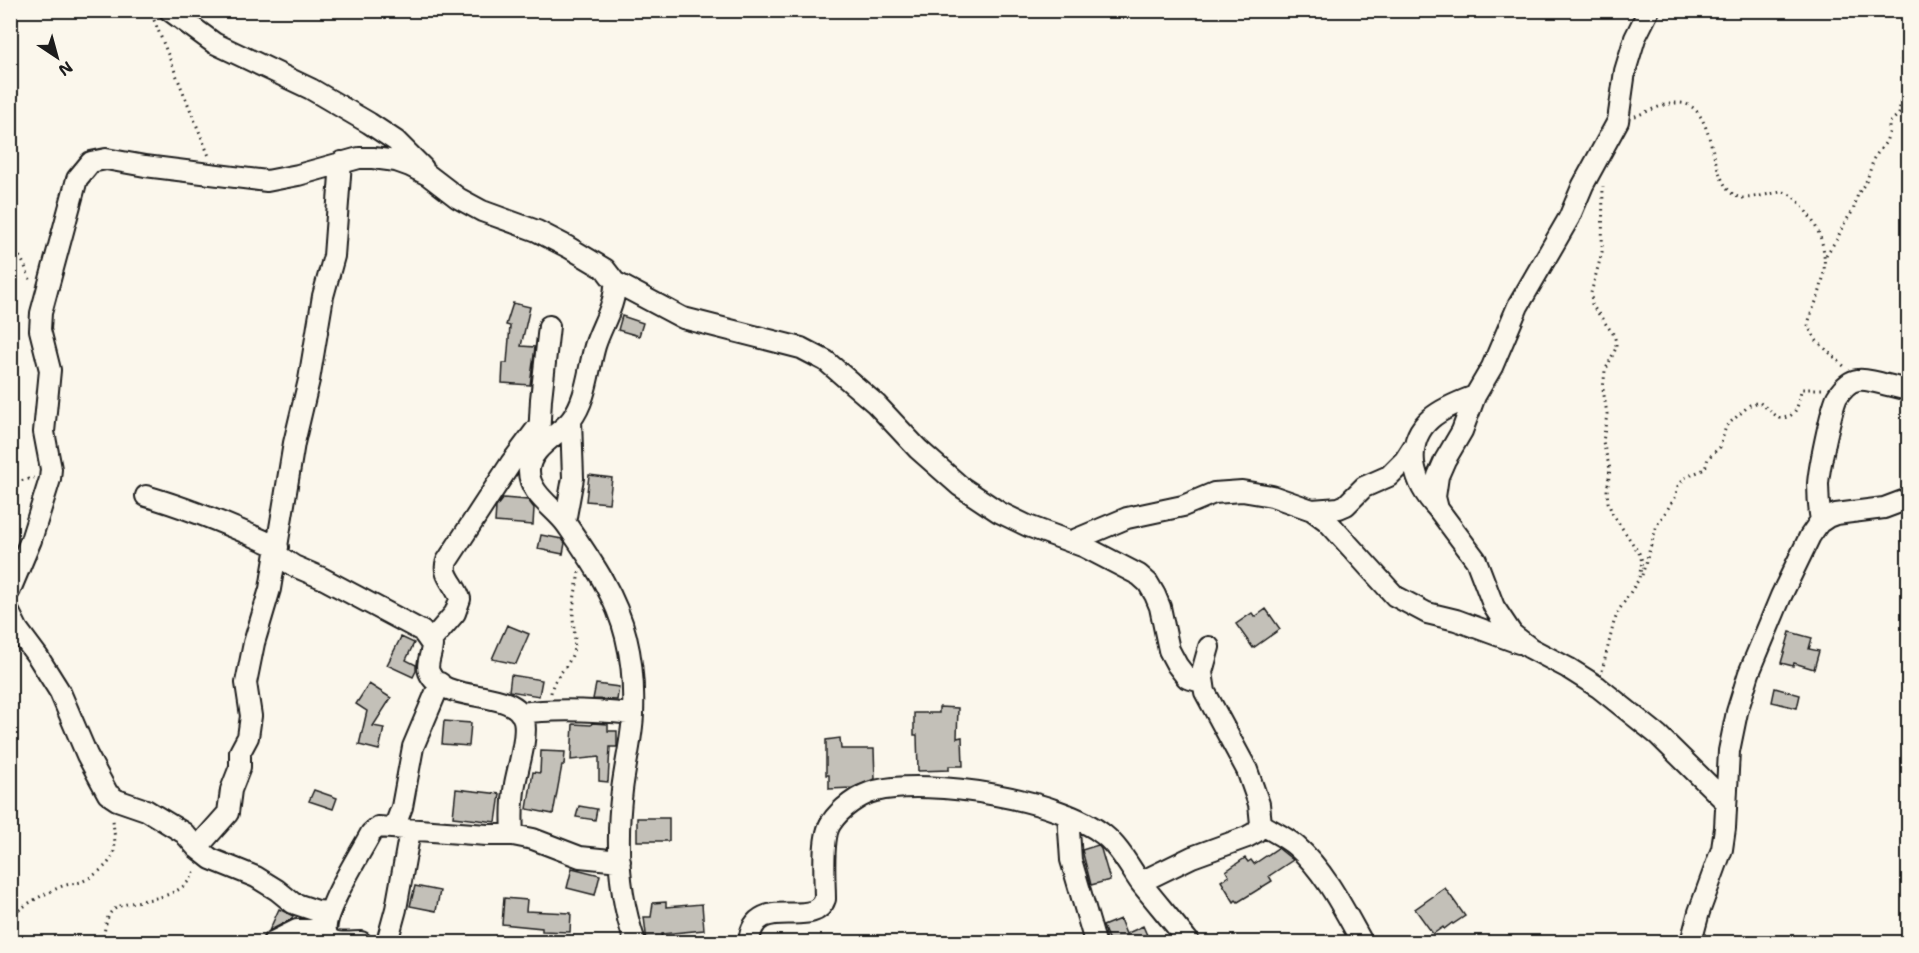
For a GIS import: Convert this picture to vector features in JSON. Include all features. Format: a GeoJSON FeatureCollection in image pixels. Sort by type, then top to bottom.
{"type":"FeatureCollection","features":[{"type":"Feature","properties":{"kind":"street"},"geometry":{"type":"LineString","coordinates":[[169,10],[214,43],[311,89],[369,123],[396,141],[428,175]]}},
{"type":"Feature","properties":{"kind":"street"},"geometry":{"type":"LineString","coordinates":[[1438,508],[1435,491],[1438,476],[1462,431],[1475,396],[1492,367],[1518,306],[1569,218],[1586,180],[1618,121],[1626,71],[1635,38],[1649,10]]}},
{"type":"Feature","properties":{"kind":"street"},"geometry":{"type":"LineString","coordinates":[[10,590],[31,540],[50,479],[51,469],[44,432],[50,370],[40,330],[41,313],[77,179],[91,162],[106,159],[267,181],[298,176],[359,158],[386,159],[410,166],[428,175],[458,198],[482,211],[537,231],[568,247],[605,269],[615,282],[683,318],[801,348],[826,361],[876,404],[918,449],[960,486],[999,512],[1028,526],[1072,541],[1128,568],[1148,583],[1160,607],[1169,650],[1177,665],[1187,678],[1202,682]]}},
{"type":"Feature","properties":{"kind":"street"},"geometry":{"type":"LineString","coordinates":[[199,850],[229,809],[231,790],[240,767],[240,752],[248,737],[251,716],[246,683],[254,643],[270,589],[294,443],[309,380],[323,296],[334,256],[341,162]]}},
{"type":"Feature","properties":{"kind":"street"},"geometry":{"type":"LineString","coordinates":[[615,282],[614,294],[595,344],[587,382],[571,420],[539,450],[529,465],[529,474],[531,482],[550,508],[565,522],[605,584],[618,610],[626,638],[630,661],[633,714],[622,790],[620,861],[622,898],[635,942]]}},
{"type":"Feature","properties":{"kind":"street"},"geometry":{"type":"LineString","coordinates":[[539,450],[538,427],[549,326]]}},
{"type":"Feature","properties":{"kind":"street"},"geometry":{"type":"LineString","coordinates":[[1821,521],[1818,500],[1819,475],[1834,404],[1850,385],[1868,380],[1892,388],[1908,390]]}},
{"type":"Feature","properties":{"kind":"street"},"geometry":{"type":"LineString","coordinates":[[1312,510],[1340,508],[1364,487],[1389,476],[1405,460],[1414,446],[1417,435],[1431,419],[1454,404],[1475,396]]}},
{"type":"Feature","properties":{"kind":"street"},"geometry":{"type":"LineString","coordinates":[[565,522],[573,478],[571,420]]}},
{"type":"Feature","properties":{"kind":"street"},"geometry":{"type":"LineString","coordinates":[[431,641],[455,613],[460,599],[444,567],[511,463],[538,427]]}},
{"type":"Feature","properties":{"kind":"street"},"geometry":{"type":"LineString","coordinates":[[1414,446],[1418,479],[1423,491],[1476,560],[1494,607],[1504,624],[1512,634],[1530,648]]}},
{"type":"Feature","properties":{"kind":"street"},"geometry":{"type":"LineString","coordinates":[[1072,541],[1127,518],[1183,506],[1214,493],[1242,491],[1260,494],[1312,510],[1327,521],[1395,596],[1427,613],[1456,620],[1530,648],[1568,668],[1598,687],[1658,735],[1725,801]]}},
{"type":"Feature","properties":{"kind":"street"},"geometry":{"type":"LineString","coordinates":[[146,496],[213,517],[277,551],[294,566],[322,578],[422,631],[431,641],[428,669],[434,679],[464,693],[506,704],[519,713],[524,727],[512,808],[513,835]]}},
{"type":"Feature","properties":{"kind":"street"},"geometry":{"type":"LineString","coordinates":[[1691,942],[1699,912],[1722,849],[1729,751],[1737,712],[1749,673],[1810,536],[1821,521],[1836,514],[1884,508],[1908,498]]}},
{"type":"Feature","properties":{"kind":"street"},"geometry":{"type":"LineString","coordinates":[[10,614],[18,630],[60,692],[105,790],[113,797],[146,810],[184,833],[199,850],[221,865],[265,883],[293,903],[328,921]]}},
{"type":"Feature","properties":{"kind":"street"},"geometry":{"type":"LineString","coordinates":[[1141,882],[1192,857],[1247,837],[1256,832],[1261,824],[1259,804],[1247,770],[1228,731],[1209,702],[1202,682],[1202,672],[1209,647]]}},
{"type":"Feature","properties":{"kind":"street"},"geometry":{"type":"LineString","coordinates":[[387,942],[396,909],[402,807],[413,747],[440,683]]}},
{"type":"Feature","properties":{"kind":"street"},"geometry":{"type":"LineString","coordinates":[[519,713],[551,710],[633,714]]}},
{"type":"Feature","properties":{"kind":"street"},"geometry":{"type":"LineString","coordinates":[[749,942],[755,923],[765,916],[811,912],[821,907],[825,899],[825,837],[828,828],[844,809],[873,792],[905,788],[972,791],[1005,796],[1068,815],[1090,825],[1117,849],[1189,942]]}},
{"type":"Feature","properties":{"kind":"street"},"geometry":{"type":"LineString","coordinates":[[1068,815],[1071,860],[1095,942]]}},
{"type":"Feature","properties":{"kind":"street"},"geometry":{"type":"LineString","coordinates":[[1261,824],[1292,843],[1304,854],[1324,880],[1362,942]]}},
{"type":"Feature","properties":{"kind":"street"},"geometry":{"type":"LineString","coordinates":[[361,942],[332,940],[328,921],[373,831],[378,827],[513,835],[533,839],[580,857],[620,861]]}},
{"type":"Feature","properties":{"kind":"street"},"geometry":{"type":"LineString","coordinates":[[273,942],[297,930],[328,921]]}},
{"type":"Feature","properties":{"kind":"path"},"geometry":{"type":"LineString","coordinates":[[150,10],[197,131],[218,174]]}},
{"type":"Feature","properties":{"kind":"path"},"geometry":{"type":"LineString","coordinates":[[1825,256],[1837,239],[1852,212],[1858,194],[1868,180],[1874,158],[1886,142],[1889,123],[1899,114],[1904,83],[1900,59],[1908,44]]}},
{"type":"Feature","properties":{"kind":"path"},"geometry":{"type":"LineString","coordinates":[[1618,121],[1676,103],[1692,107],[1701,116],[1721,179],[1730,191],[1742,198],[1784,192],[1793,196],[1801,204],[1819,232],[1825,256],[1820,289],[1808,327],[1850,385]]}},
{"type":"Feature","properties":{"kind":"path"},"geometry":{"type":"LineString","coordinates":[[1600,157],[1603,183],[1602,252],[1591,297],[1592,305],[1614,334],[1616,342],[1616,348],[1605,371],[1603,389],[1607,414],[1603,442],[1610,469],[1608,502],[1617,521],[1641,556],[1640,579]]}},
{"type":"Feature","properties":{"kind":"path"},"geometry":{"type":"LineString","coordinates":[[10,241],[24,264],[41,313]]}},
{"type":"Feature","properties":{"kind":"path"},"geometry":{"type":"LineString","coordinates":[[1598,687],[1617,614],[1644,571],[1657,525],[1675,498],[1678,486],[1686,477],[1705,469],[1708,458],[1720,447],[1724,429],[1733,418],[1750,405],[1759,402],[1779,418],[1787,418],[1797,410],[1800,392],[1803,388],[1850,385]]}},
{"type":"Feature","properties":{"kind":"path"},"geometry":{"type":"LineString","coordinates":[[551,710],[552,684],[571,659],[573,652],[576,635],[573,607],[583,549]]}},
{"type":"Feature","properties":{"kind":"path"},"geometry":{"type":"LineString","coordinates":[[10,918],[19,909],[40,897],[65,885],[89,878],[111,858],[114,843],[113,797]]}},
{"type":"Feature","properties":{"kind":"path"},"geometry":{"type":"LineString","coordinates":[[103,942],[106,924],[112,911],[123,904],[161,898],[174,891],[191,878],[199,850]]}},
{"type":"Feature","properties":{"kind":"building"},"geometry":{"type":"Polygon","coordinates":[[[513,303],[530,307],[521,346],[535,347],[530,385],[502,383],[503,363],[507,363],[510,326],[506,325],[513,303]]]}},
{"type":"Feature","properties":{"kind":"building"},"geometry":{"type":"Polygon","coordinates":[[[622,316],[643,323],[639,336],[618,330],[622,316]]]}},
{"type":"Feature","properties":{"kind":"building"},"geometry":{"type":"Polygon","coordinates":[[[589,475],[612,478],[609,503],[586,501],[589,475]]]}},
{"type":"Feature","properties":{"kind":"building"},"geometry":{"type":"Polygon","coordinates":[[[503,498],[528,500],[534,508],[533,525],[495,522],[496,507],[503,498]]]}},
{"type":"Feature","properties":{"kind":"building"},"geometry":{"type":"Polygon","coordinates":[[[541,535],[562,539],[565,543],[563,554],[538,549],[541,535]]]}},
{"type":"Feature","properties":{"kind":"building"},"geometry":{"type":"Polygon","coordinates":[[[1266,609],[1280,629],[1253,648],[1236,624],[1252,613],[1255,617],[1266,609]]]}},
{"type":"Feature","properties":{"kind":"building"},"geometry":{"type":"Polygon","coordinates":[[[507,625],[529,634],[516,664],[492,659],[507,625]]]}},
{"type":"Feature","properties":{"kind":"building"},"geometry":{"type":"Polygon","coordinates":[[[1790,632],[1812,638],[1809,649],[1819,651],[1814,669],[1794,663],[1793,666],[1781,663],[1790,632]]]}},
{"type":"Feature","properties":{"kind":"building"},"geometry":{"type":"Polygon","coordinates":[[[401,637],[414,643],[406,660],[416,665],[413,677],[387,665],[401,637]]]}},
{"type":"Feature","properties":{"kind":"building"},"geometry":{"type":"Polygon","coordinates":[[[511,675],[542,680],[539,696],[509,691],[511,675]]]}},
{"type":"Feature","properties":{"kind":"building"},"geometry":{"type":"Polygon","coordinates":[[[369,684],[391,698],[373,726],[384,728],[379,750],[359,745],[367,711],[356,704],[369,684]]]}},
{"type":"Feature","properties":{"kind":"building"},"geometry":{"type":"Polygon","coordinates":[[[596,684],[619,687],[617,700],[593,699],[596,684]]]}},
{"type":"Feature","properties":{"kind":"building"},"geometry":{"type":"Polygon","coordinates":[[[1775,688],[1800,695],[1797,708],[1772,702],[1775,688]]]}},
{"type":"Feature","properties":{"kind":"building"},"geometry":{"type":"Polygon","coordinates":[[[939,707],[958,708],[957,738],[962,737],[963,766],[949,766],[949,770],[918,771],[914,713],[939,713],[939,707]]]}},
{"type":"Feature","properties":{"kind":"building"},"geometry":{"type":"Polygon","coordinates":[[[444,721],[471,723],[469,746],[442,744],[444,721]]]}},
{"type":"Feature","properties":{"kind":"building"},"geometry":{"type":"Polygon","coordinates":[[[592,723],[608,724],[608,731],[617,731],[617,747],[610,747],[608,782],[599,781],[599,757],[571,760],[573,724],[591,725],[592,723]]]}},
{"type":"Feature","properties":{"kind":"building"},"geometry":{"type":"Polygon","coordinates":[[[840,738],[841,749],[874,749],[875,779],[852,788],[829,789],[829,775],[826,775],[826,740],[840,738]]]}},
{"type":"Feature","properties":{"kind":"building"},"geometry":{"type":"Polygon","coordinates":[[[541,751],[565,752],[553,814],[527,809],[533,772],[540,773],[541,751]]]}},
{"type":"Feature","properties":{"kind":"building"},"geometry":{"type":"Polygon","coordinates":[[[456,789],[500,794],[496,822],[453,817],[456,789]]]}},
{"type":"Feature","properties":{"kind":"building"},"geometry":{"type":"Polygon","coordinates":[[[314,790],[337,798],[333,809],[309,801],[314,790]]]}},
{"type":"Feature","properties":{"kind":"building"},"geometry":{"type":"Polygon","coordinates":[[[579,806],[597,809],[595,820],[576,817],[579,806]]]}},
{"type":"Feature","properties":{"kind":"building"},"geometry":{"type":"Polygon","coordinates":[[[637,818],[669,818],[669,841],[637,841],[637,818]]]}},
{"type":"Feature","properties":{"kind":"building"},"geometry":{"type":"Polygon","coordinates":[[[1098,845],[1110,880],[1091,885],[1082,850],[1098,845]]]}},
{"type":"Feature","properties":{"kind":"building"},"geometry":{"type":"Polygon","coordinates":[[[1278,848],[1293,860],[1269,876],[1272,881],[1238,902],[1236,900],[1234,902],[1221,881],[1229,876],[1226,871],[1245,858],[1254,864],[1278,848]]]}},
{"type":"Feature","properties":{"kind":"building"},"geometry":{"type":"Polygon","coordinates":[[[572,868],[600,875],[595,895],[567,888],[572,868]]]}},
{"type":"Feature","properties":{"kind":"building"},"geometry":{"type":"Polygon","coordinates":[[[415,886],[440,891],[436,911],[410,906],[415,886]]]}},
{"type":"Feature","properties":{"kind":"building"},"geometry":{"type":"Polygon","coordinates":[[[1445,888],[1465,916],[1433,934],[1415,909],[1445,888]]]}},
{"type":"Feature","properties":{"kind":"building"},"geometry":{"type":"Polygon","coordinates":[[[504,898],[527,900],[526,911],[571,913],[570,932],[542,931],[542,928],[502,924],[504,898]]]}},
{"type":"Feature","properties":{"kind":"building"},"geometry":{"type":"Polygon","coordinates":[[[666,902],[666,907],[702,904],[704,930],[662,934],[660,942],[647,942],[644,917],[651,917],[653,903],[666,902]]]}},
{"type":"Feature","properties":{"kind":"building"},"geometry":{"type":"Polygon","coordinates":[[[279,909],[293,916],[292,919],[269,931],[279,909]]]}},
{"type":"Feature","properties":{"kind":"building"},"geometry":{"type":"Polygon","coordinates":[[[1120,919],[1126,934],[1143,926],[1150,942],[1107,942],[1109,941],[1103,926],[1120,919]]]}}]}
